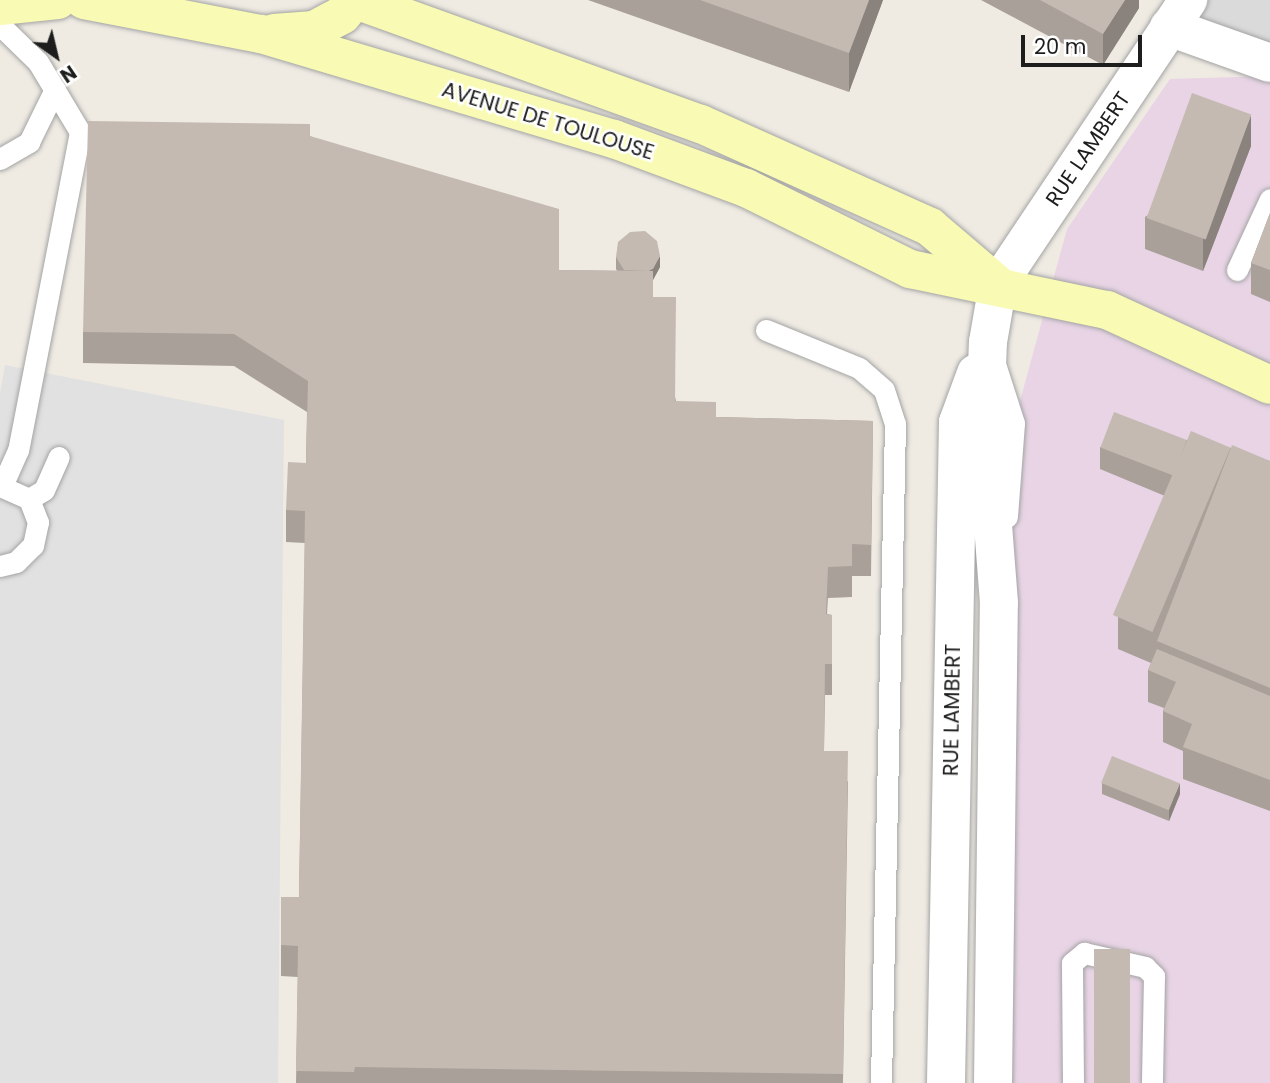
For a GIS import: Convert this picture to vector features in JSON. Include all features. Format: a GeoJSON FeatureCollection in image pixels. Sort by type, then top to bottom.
{"type":"FeatureCollection","features":[{"type":"Feature","properties":{"kind":"main road"},"geometry":{"type":"LineString","coordinates":[[0,6],[58,0]]}},
{"type":"Feature","properties":{"kind":"main road","name":"AVENUE DE TOULOUSE"},"geometry":{"type":"LineString","coordinates":[[84,0],[261,34],[614,139],[746,188],[910,269],[998,284],[1107,310],[1270,385]]}},
{"type":"Feature","properties":{"kind":"main road"},"geometry":{"type":"LineString","coordinates":[[261,34],[314,30],[342,15],[356,0]]}},
{"type":"Feature","properties":{"kind":"main road","name":"AVENUE DE TOULOUSE"},"geometry":{"type":"LineString","coordinates":[[356,0],[701,124],[930,227],[998,284]]}},
{"type":"Feature","properties":{"kind":"street","name":"RUE LAMBERT"},"geometry":{"type":"LineString","coordinates":[[993,1083],[999,603],[985,422],[988,342],[998,284],[1178,14]]}},
{"type":"Feature","properties":{"kind":"street"},"geometry":{"type":"LineString","coordinates":[[1178,14],[1270,63]]}},
{"type":"Feature","properties":{"kind":"street","name":"RUE LAMBERT"},"geometry":{"type":"LineString","coordinates":[[946,1083],[958,422],[988,342]]}},
{"type":"Feature","properties":{"kind":"lane"},"geometry":{"type":"LineString","coordinates":[[0,25],[38,62],[80,132],[21,436],[1,486],[29,499],[38,522],[33,545],[16,562],[0,566]]}},
{"type":"Feature","properties":{"kind":"lane"},"geometry":{"type":"LineString","coordinates":[[0,159],[29,142],[55,89]]}},
{"type":"Feature","properties":{"kind":"lane"},"geometry":{"type":"LineString","coordinates":[[1237,270],[1270,199]]}},
{"type":"Feature","properties":{"kind":"lane"},"geometry":{"type":"LineString","coordinates":[[766,330],[859,368],[884,390],[895,424],[881,1083]]}},
{"type":"Feature","properties":{"kind":"lane"},"geometry":{"type":"LineString","coordinates":[[29,499],[44,490],[59,457]]}},
{"type":"Feature","properties":{"kind":"lane"},"geometry":{"type":"LineString","coordinates":[[1073,1083],[1072,963],[1084,953],[1145,967],[1154,976],[1152,1083]]}},
{"type":"Feature","properties":{"kind":"shaded area"},"geometry":{"type":"Polygon","coordinates":[[[1202,0],[1270,0],[1270,46],[1187,20],[1202,0]]]}},
{"type":"Feature","properties":{"kind":"shaded area"},"geometry":{"type":"Polygon","coordinates":[[[1270,76],[1270,1083],[998,1083],[1008,445],[1067,229],[1170,79],[1270,76]]]}},
{"type":"Feature","properties":{"kind":"shaded area"},"geometry":{"type":"Polygon","coordinates":[[[5,365],[284,420],[278,1083],[0,1083],[0,393],[5,365]]]}},
{"type":"Feature","properties":{"kind":"building"},"geometry":{"type":"Polygon","coordinates":[[[700,0],[869,0],[849,53],[700,0]]]}},
{"type":"Feature","properties":{"kind":"building"},"geometry":{"type":"Polygon","coordinates":[[[1040,0],[1125,0],[1103,34],[1040,0]]]}},
{"type":"Feature","properties":{"kind":"building"},"geometry":{"type":"Polygon","coordinates":[[[1192,93],[1251,115],[1206,240],[1147,218],[1192,93]]]}},
{"type":"Feature","properties":{"kind":"building"},"geometry":{"type":"Polygon","coordinates":[[[88,121],[310,124],[310,136],[559,209],[559,270],[653,271],[653,297],[676,297],[675,401],[716,402],[716,417],[873,421],[871,545],[852,544],[852,566],[828,567],[826,614],[832,615],[832,664],[825,664],[824,751],[848,751],[843,1074],[355,1067],[354,1072],[296,1071],[298,946],[281,945],[281,897],[299,897],[305,511],[286,510],[288,462],[306,463],[308,381],[234,334],[83,332],[88,121]]]}},
{"type":"Feature","properties":{"kind":"building"},"geometry":{"type":"Polygon","coordinates":[[[1270,213],[1270,270],[1251,263],[1270,213]]]}},
{"type":"Feature","properties":{"kind":"building"},"geometry":{"type":"Polygon","coordinates":[[[645,231],[657,241],[660,256],[653,269],[624,270],[616,257],[618,242],[630,232],[645,231]]]}},
{"type":"Feature","properties":{"kind":"building"},"geometry":{"type":"Polygon","coordinates":[[[1114,412],[1187,440],[1173,475],[1100,447],[1114,412]]]}},
{"type":"Feature","properties":{"kind":"building"},"geometry":{"type":"Polygon","coordinates":[[[1191,431],[1231,448],[1152,632],[1113,615],[1191,431]]]}},
{"type":"Feature","properties":{"kind":"building"},"geometry":{"type":"Polygon","coordinates":[[[1232,445],[1270,461],[1270,688],[1157,641],[1232,445]]]}},
{"type":"Feature","properties":{"kind":"building"},"geometry":{"type":"Polygon","coordinates":[[[1157,649],[1270,696],[1270,780],[1183,747],[1192,724],[1163,711],[1176,682],[1148,670],[1157,649]]]}},
{"type":"Feature","properties":{"kind":"building"},"geometry":{"type":"Polygon","coordinates":[[[1112,756],[1180,783],[1169,810],[1101,783],[1112,756]]]}},
{"type":"Feature","properties":{"kind":"building"},"geometry":{"type":"Polygon","coordinates":[[[1094,949],[1130,949],[1130,1083],[1094,1083],[1094,949]]]}}]}
